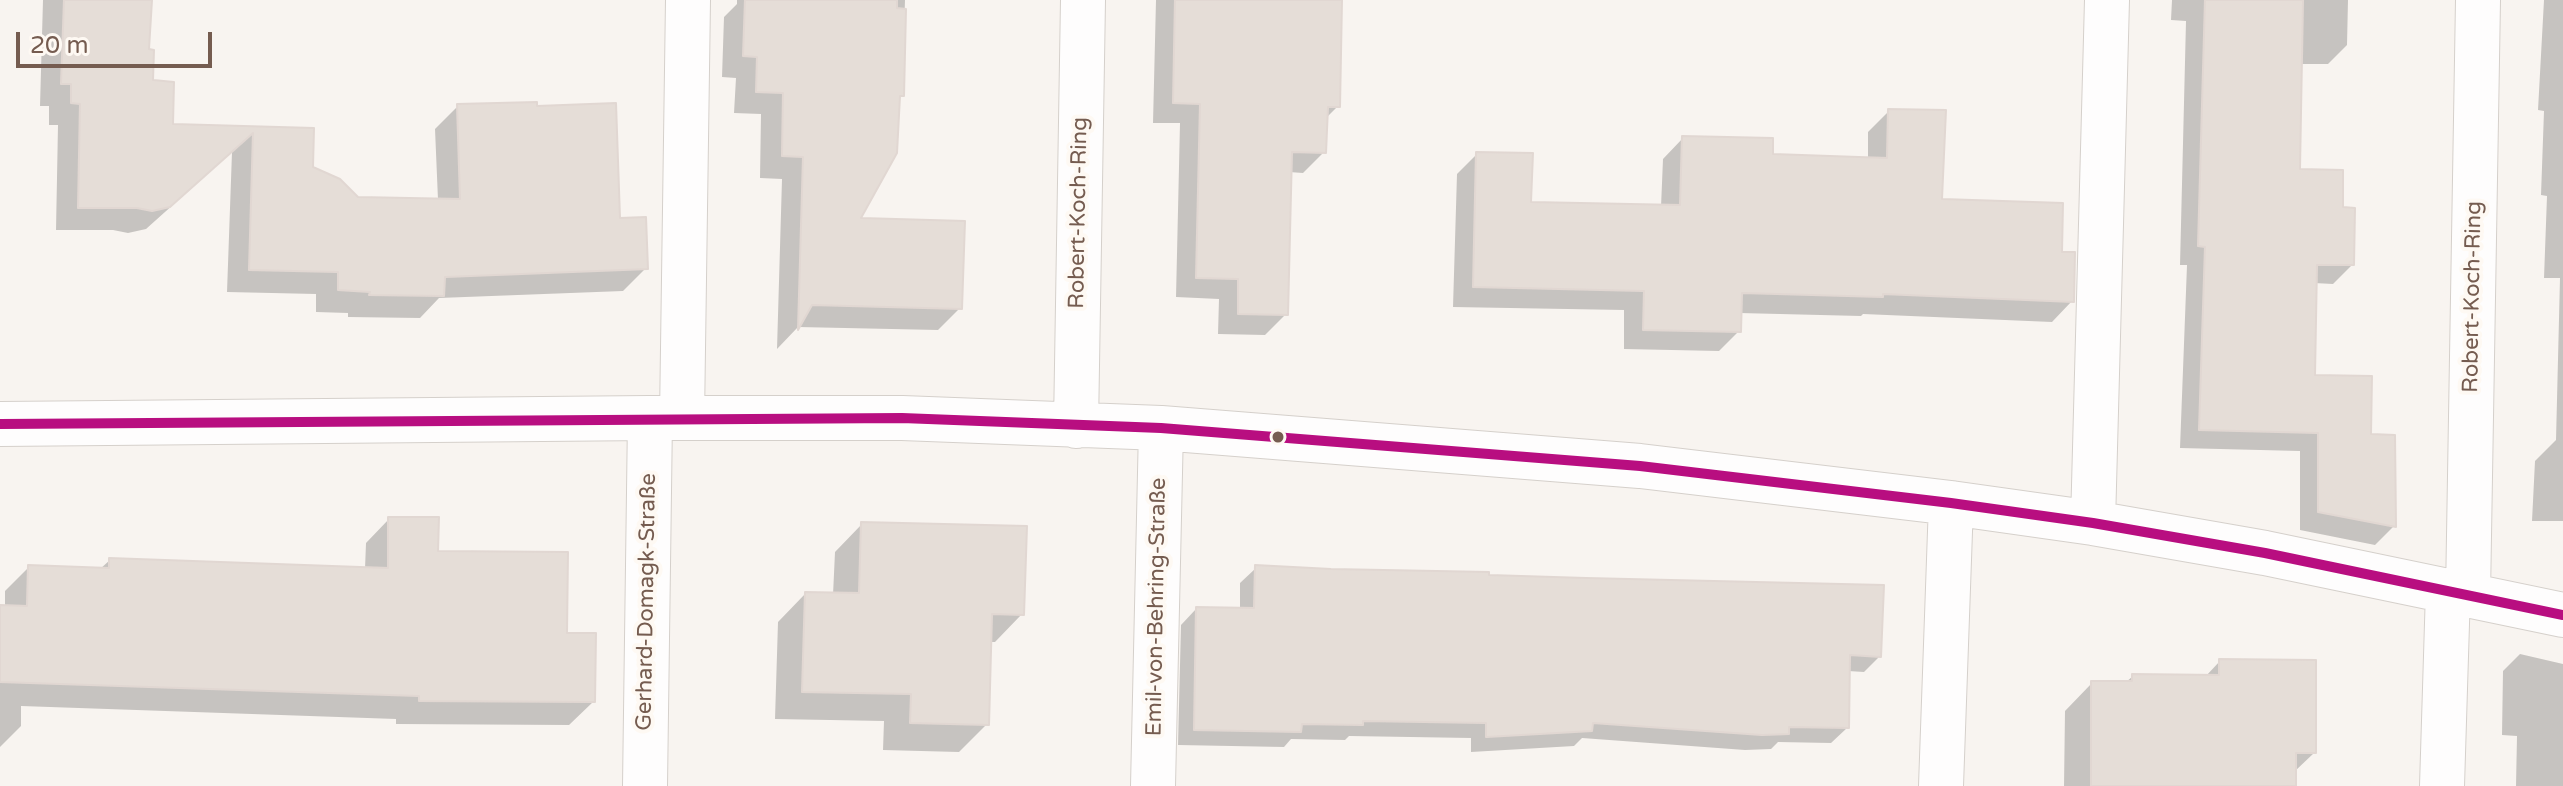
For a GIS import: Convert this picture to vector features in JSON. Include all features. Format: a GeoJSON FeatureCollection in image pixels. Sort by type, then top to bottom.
{"type":"FeatureCollection","features":[{"type":"Feature","properties":{"kind":"street"},"geometry":{"type":"LineString","coordinates":[[666,418],[688,0]]}},
{"type":"Feature","properties":{"kind":"street","name":"Robert-Koch-Ring"},"geometry":{"type":"LineString","coordinates":[[1076,426],[1083,0]]}},
{"type":"Feature","properties":{"kind":"street"},"geometry":{"type":"LineString","coordinates":[[2093,523],[2107,0]]}},
{"type":"Feature","properties":{"kind":"street","name":"Robert-Koch-Ring"},"geometry":{"type":"LineString","coordinates":[[2442,786],[2458,593],[2478,0]]}},
{"type":"Feature","properties":{"kind":"street","name":"Gerhard-Domagk-Straße"},"geometry":{"type":"LineString","coordinates":[[645,786],[666,418]]}},
{"type":"Feature","properties":{"kind":"street"},"geometry":{"type":"LineString","coordinates":[[0,424],[902,418],[1161,428],[1640,466],[1951,503],[2093,523],[2265,553],[2563,615]]}},
{"type":"Feature","properties":{"kind":"street","name":"Emil-von-Behring-Straße"},"geometry":{"type":"LineString","coordinates":[[1153,786],[1161,428]]}},
{"type":"Feature","properties":{"kind":"street"},"geometry":{"type":"LineString","coordinates":[[1941,786],[1951,503]]}},
{"type":"Feature","properties":{"kind":"building"},"geometry":{"type":"Polygon","coordinates":[[[64,0],[152,0],[149,49],[154,50],[153,80],[174,82],[173,124],[314,128],[313,167],[340,179],[358,197],[460,199],[457,104],[537,102],[537,106],[616,103],[620,218],[646,217],[648,269],[445,277],[444,296],[369,295],[370,292],[338,290],[338,272],[249,270],[253,133],[170,207],[152,211],[78,208],[80,104],[71,103],[71,84],[61,84],[64,0]]]}},
{"type":"Feature","properties":{"kind":"building"},"geometry":{"type":"Polygon","coordinates":[[[745,0],[897,0],[897,8],[906,9],[904,96],[900,96],[897,153],[861,218],[965,221],[962,309],[812,305],[798,330],[803,157],[782,156],[783,93],[756,92],[757,57],[743,56],[745,0]]]}},
{"type":"Feature","properties":{"kind":"building"},"geometry":{"type":"Polygon","coordinates":[[[1175,0],[1342,0],[1340,107],[1328,107],[1326,153],[1292,152],[1288,315],[1238,314],[1238,279],[1196,278],[1200,104],[1173,103],[1175,0]]]}},
{"type":"Feature","properties":{"kind":"building"},"geometry":{"type":"Polygon","coordinates":[[[2205,0],[2303,0],[2300,169],[2343,170],[2343,207],[2355,208],[2354,265],[2317,265],[2315,375],[2372,376],[2371,434],[2395,435],[2396,527],[2318,512],[2318,433],[2199,430],[2205,247],[2198,246],[2205,0]]]}},
{"type":"Feature","properties":{"kind":"building"},"geometry":{"type":"Polygon","coordinates":[[[1888,109],[1946,110],[1942,199],[2063,203],[2062,252],[2075,252],[2074,302],[1883,294],[1883,297],[1742,293],[1741,332],[1643,330],[1644,291],[1473,287],[1476,152],[1533,153],[1531,202],[1680,205],[1682,136],[1773,138],[1773,154],[1887,158],[1888,109]]]}},
{"type":"Feature","properties":{"kind":"building"},"geometry":{"type":"Polygon","coordinates":[[[388,517],[439,517],[438,551],[568,552],[567,633],[596,633],[595,702],[419,701],[419,696],[0,682],[0,605],[27,606],[28,565],[109,568],[109,558],[388,568],[388,517]]]}},
{"type":"Feature","properties":{"kind":"building"},"geometry":{"type":"Polygon","coordinates":[[[861,522],[1027,526],[1024,615],[992,614],[989,725],[910,723],[911,694],[802,692],[805,592],[859,593],[861,522]]]}},
{"type":"Feature","properties":{"kind":"building"},"geometry":{"type":"Polygon","coordinates":[[[1255,565],[1489,572],[1489,575],[1884,585],[1881,657],[1850,655],[1849,728],[1789,727],[1789,734],[1762,735],[1593,723],[1592,731],[1486,737],[1486,723],[1363,721],[1363,725],[1302,724],[1301,732],[1194,730],[1196,607],[1254,608],[1255,565]]]}},
{"type":"Feature","properties":{"kind":"building"},"geometry":{"type":"Polygon","coordinates":[[[2219,659],[2316,660],[2316,753],[2296,753],[2296,786],[2091,786],[2091,681],[2132,681],[2132,674],[2219,675],[2219,659]]]}},
{"type":"Feature","properties":{"kind":"transit line"},"geometry":{"type":"LineString","coordinates":[[0,424],[902,418],[1161,428],[1640,466],[1951,503],[2093,523],[2265,553],[2563,615]]}}]}
